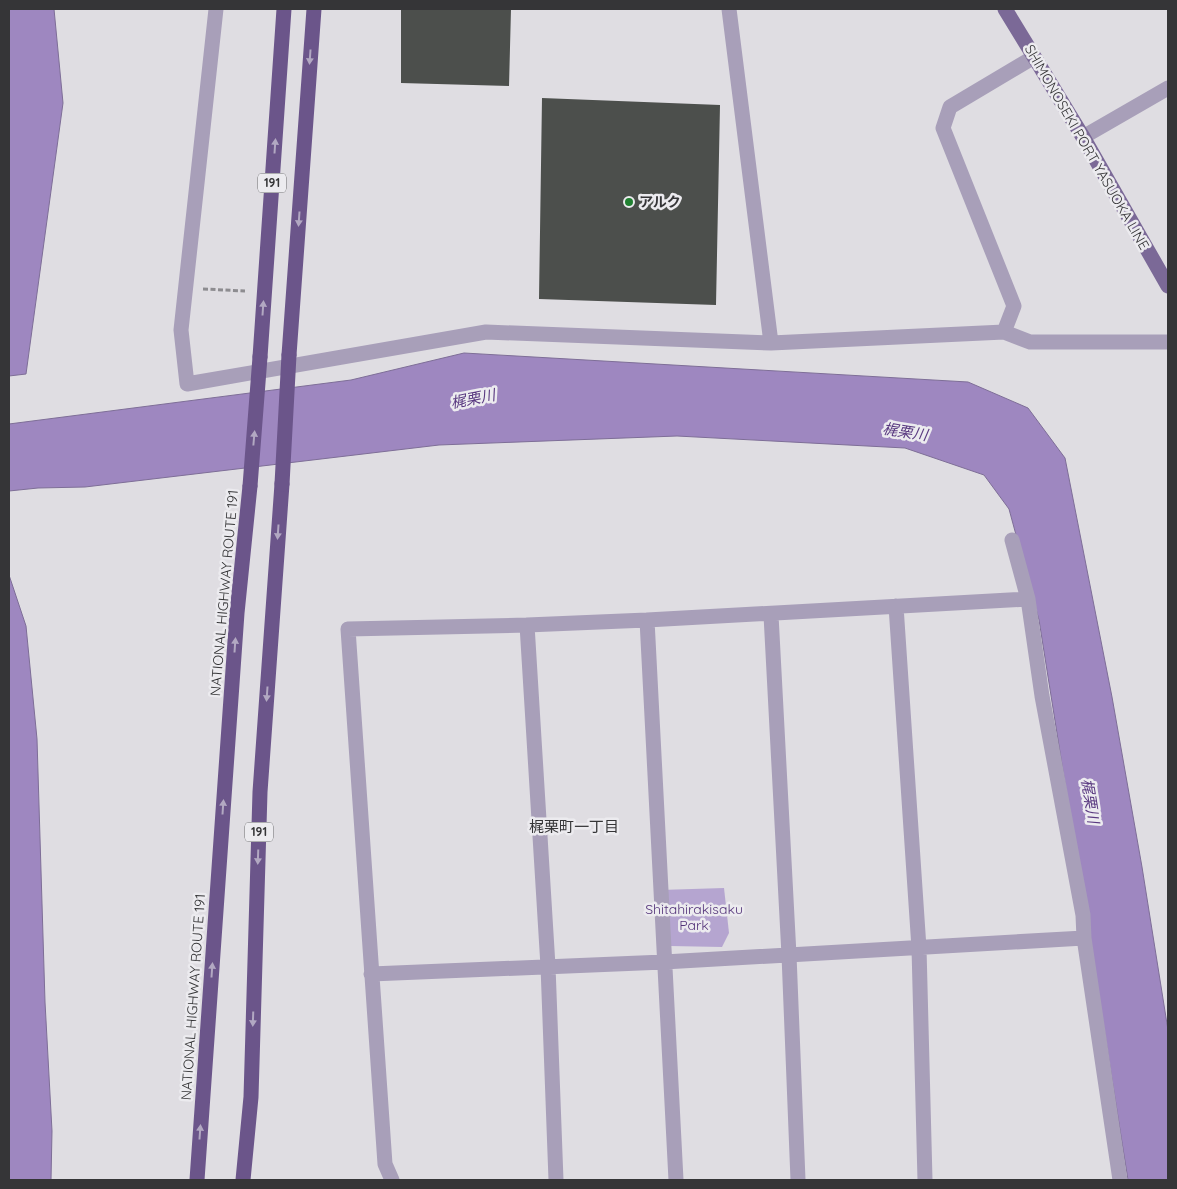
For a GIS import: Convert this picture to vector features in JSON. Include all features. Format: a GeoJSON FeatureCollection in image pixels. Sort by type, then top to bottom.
{"type":"FeatureCollection","features":[{"type":"Feature","properties":{"kind":"highway","name":"NATIONAL HIGHWAY ROUTE 191"},"geometry":{"type":"LineString","coordinates":[[196,1180],[237,613],[250,486],[260,357],[284,9]]}},
{"type":"Feature","properties":{"kind":"highway","name":"191"},"geometry":{"type":"LineString","coordinates":[[242,1180],[251,1097],[260,792],[314,9]]}},
{"type":"Feature","properties":{"kind":"main road","name":"SHIMONOSEKI PORT YASUOKA LINE"},"geometry":{"type":"LineString","coordinates":[[1005,9],[1083,137],[1168,286]]}},
{"type":"Feature","properties":{"kind":"street"},"geometry":{"type":"LineString","coordinates":[[216,9],[181,330],[187,384],[486,332],[771,343],[1004,332],[1030,342],[1168,342]]}},
{"type":"Feature","properties":{"kind":"street"},"geometry":{"type":"LineString","coordinates":[[729,9],[771,343]]}},
{"type":"Feature","properties":{"kind":"street"},"geometry":{"type":"LineString","coordinates":[[1004,332],[1014,306],[942,128],[950,107],[1034,57]]}},
{"type":"Feature","properties":{"kind":"street"},"geometry":{"type":"LineString","coordinates":[[1083,137],[1168,88]]}},
{"type":"Feature","properties":{"kind":"street"},"geometry":{"type":"LineString","coordinates":[[1012,540],[1028,599],[1042,696],[1083,915],[1084,938],[1120,1180]]}},
{"type":"Feature","properties":{"kind":"street"},"geometry":{"type":"LineString","coordinates":[[392,1180],[385,1164],[348,629],[647,620],[1028,599]]}},
{"type":"Feature","properties":{"kind":"street"},"geometry":{"type":"LineString","coordinates":[[896,606],[919,948],[925,1180]]}},
{"type":"Feature","properties":{"kind":"street"},"geometry":{"type":"LineString","coordinates":[[771,614],[789,955],[798,1180]]}},
{"type":"Feature","properties":{"kind":"street"},"geometry":{"type":"LineString","coordinates":[[647,620],[676,1180]]}},
{"type":"Feature","properties":{"kind":"street"},"geometry":{"type":"LineString","coordinates":[[527,625],[548,966],[556,1180]]}},
{"type":"Feature","properties":{"kind":"street"},"geometry":{"type":"LineString","coordinates":[[371,974],[664,962],[1084,938]]}},
{"type":"Feature","properties":{"kind":"path"},"geometry":{"type":"LineString","coordinates":[[186,288],[245,291]]}},
{"type":"Feature","properties":{"kind":"green space","name":"Shitahirakisaku Park"},"geometry":{"type":"Polygon","coordinates":[[[724,888],[729,933],[722,947],[670,946],[660,890],[724,888]]]}},
{"type":"Feature","properties":{"kind":"water"},"geometry":{"type":"Polygon","coordinates":[[[9,9],[54,9],[63,103],[26,374],[9,376],[9,9]]]}},
{"type":"Feature","properties":{"kind":"water","name":"梶栗川"},"geometry":{"type":"Polygon","coordinates":[[[464,353],[968,382],[1028,408],[1065,458],[1112,697],[1168,1030],[1168,1180],[1128,1180],[1039,620],[1009,509],[984,475],[905,448],[677,436],[439,445],[85,487],[9,491],[9,424],[351,380],[464,353]]]}},
{"type":"Feature","properties":{"kind":"water"},"geometry":{"type":"Polygon","coordinates":[[[9,575],[26,626],[37,739],[45,1002],[52,1131],[51,1180],[9,1180],[9,575]]]}},
{"type":"Feature","properties":{"kind":"building"},"geometry":{"type":"Polygon","coordinates":[[[401,9],[511,9],[509,86],[401,83],[401,9]]]}},
{"type":"Feature","properties":{"kind":"building","name":"アルク"},"geometry":{"type":"Polygon","coordinates":[[[542,98],[720,105],[716,305],[539,299],[542,98]]]}},
{"type":"Feature","properties":{"kind":"place","name":"アルク"},"geometry":{"type":"Point","coordinates":[629,202]}},
{"type":"Feature","properties":{"kind":"district","name":"梶栗町一丁目"},"geometry":{"type":"Point","coordinates":[574,827]}}]}
